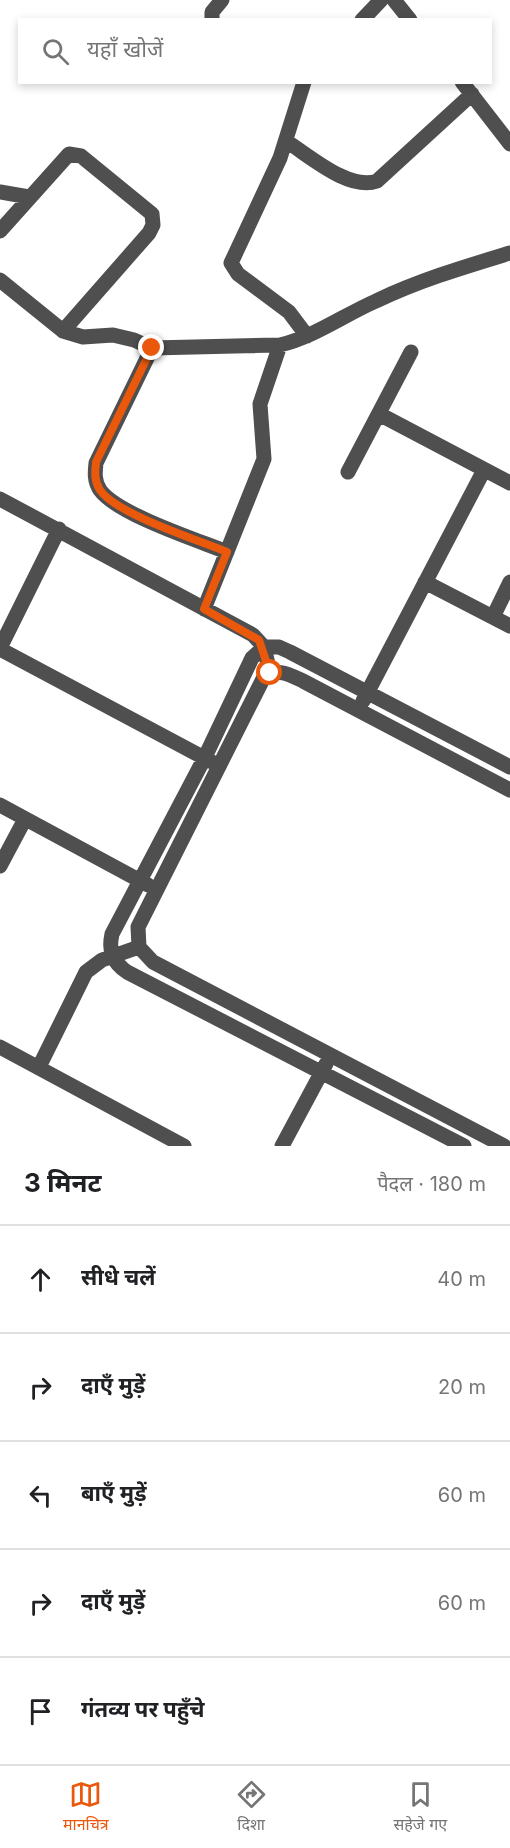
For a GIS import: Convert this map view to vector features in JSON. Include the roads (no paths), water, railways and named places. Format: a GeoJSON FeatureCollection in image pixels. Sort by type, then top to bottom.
{"type":"FeatureCollection","features":[{"type":"Feature","properties":{"kind":"street"},"geometry":{"type":"LineString","coordinates":[[212,18],[212,12],[222,0]]}},
{"type":"Feature","properties":{"kind":"street"},"geometry":{"type":"LineString","coordinates":[[364,18],[381,0]]}},
{"type":"Feature","properties":{"kind":"street"},"geometry":{"type":"LineString","coordinates":[[394,0],[408,18]]}},
{"type":"Feature","properties":{"kind":"street"},"geometry":{"type":"LineString","coordinates":[[303,84],[274,174],[231,263],[238,274],[289,312],[307,336]]}},
{"type":"Feature","properties":{"kind":"street"},"geometry":{"type":"LineString","coordinates":[[286,141],[352,183],[368,185],[377,182],[467,88],[510,144]]}},
{"type":"Feature","properties":{"kind":"street"},"geometry":{"type":"LineString","coordinates":[[0,231],[62,159],[75,154],[152,214],[154,219],[148,233],[63,331]]}},
{"type":"Feature","properties":{"kind":"street"},"geometry":{"type":"LineString","coordinates":[[0,192],[29,197]]}},
{"type":"Feature","properties":{"kind":"street"},"geometry":{"type":"LineString","coordinates":[[0,280],[63,331],[83,337],[113,335],[134,340],[152,348],[280,345],[307,336],[351,312],[424,278],[510,253]]}},
{"type":"Feature","properties":{"kind":"street"},"geometry":{"type":"LineString","coordinates":[[204,609],[264,459],[260,404],[280,345]]}},
{"type":"Feature","properties":{"kind":"street"},"geometry":{"type":"LineString","coordinates":[[152,348],[96,462],[95,479],[104,495],[122,507],[227,552]]}},
{"type":"Feature","properties":{"kind":"street"},"geometry":{"type":"LineString","coordinates":[[348,472],[411,352]]}},
{"type":"Feature","properties":{"kind":"street"},"geometry":{"type":"LineString","coordinates":[[379,414],[510,483]]}},
{"type":"Feature","properties":{"kind":"street"},"geometry":{"type":"LineString","coordinates":[[358,710],[484,470]]}},
{"type":"Feature","properties":{"kind":"street"},"geometry":{"type":"LineString","coordinates":[[0,499],[253,635],[264,647],[270,673]]}},
{"type":"Feature","properties":{"kind":"street"},"geometry":{"type":"LineString","coordinates":[[59,529],[0,648],[205,757],[220,768]]}},
{"type":"Feature","properties":{"kind":"street"},"geometry":{"type":"LineString","coordinates":[[425,582],[510,626]]}},
{"type":"Feature","properties":{"kind":"street"},"geometry":{"type":"LineString","coordinates":[[493,617],[510,582]]}},
{"type":"Feature","properties":{"kind":"street"},"geometry":{"type":"LineString","coordinates":[[464,1146],[127,972],[111,956],[112,934],[205,757],[252,658],[264,647],[279,647],[510,767]]}},
{"type":"Feature","properties":{"kind":"street"},"geometry":{"type":"LineString","coordinates":[[504,1146],[153,962],[139,947],[138,927],[263,680],[270,673],[287,674],[510,790]]}},
{"type":"Feature","properties":{"kind":"street"},"geometry":{"type":"LineString","coordinates":[[0,805],[157,889]]}},
{"type":"Feature","properties":{"kind":"street"},"geometry":{"type":"LineString","coordinates":[[0,866],[25,819]]}},
{"type":"Feature","properties":{"kind":"street"},"geometry":{"type":"LineString","coordinates":[[39,1067],[92,966],[111,956],[139,947]]}},
{"type":"Feature","properties":{"kind":"street"},"geometry":{"type":"LineString","coordinates":[[0,1047],[184,1146]]}},
{"type":"Feature","properties":{"kind":"street"},"geometry":{"type":"LineString","coordinates":[[282,1146],[330,1056]]}}]}
